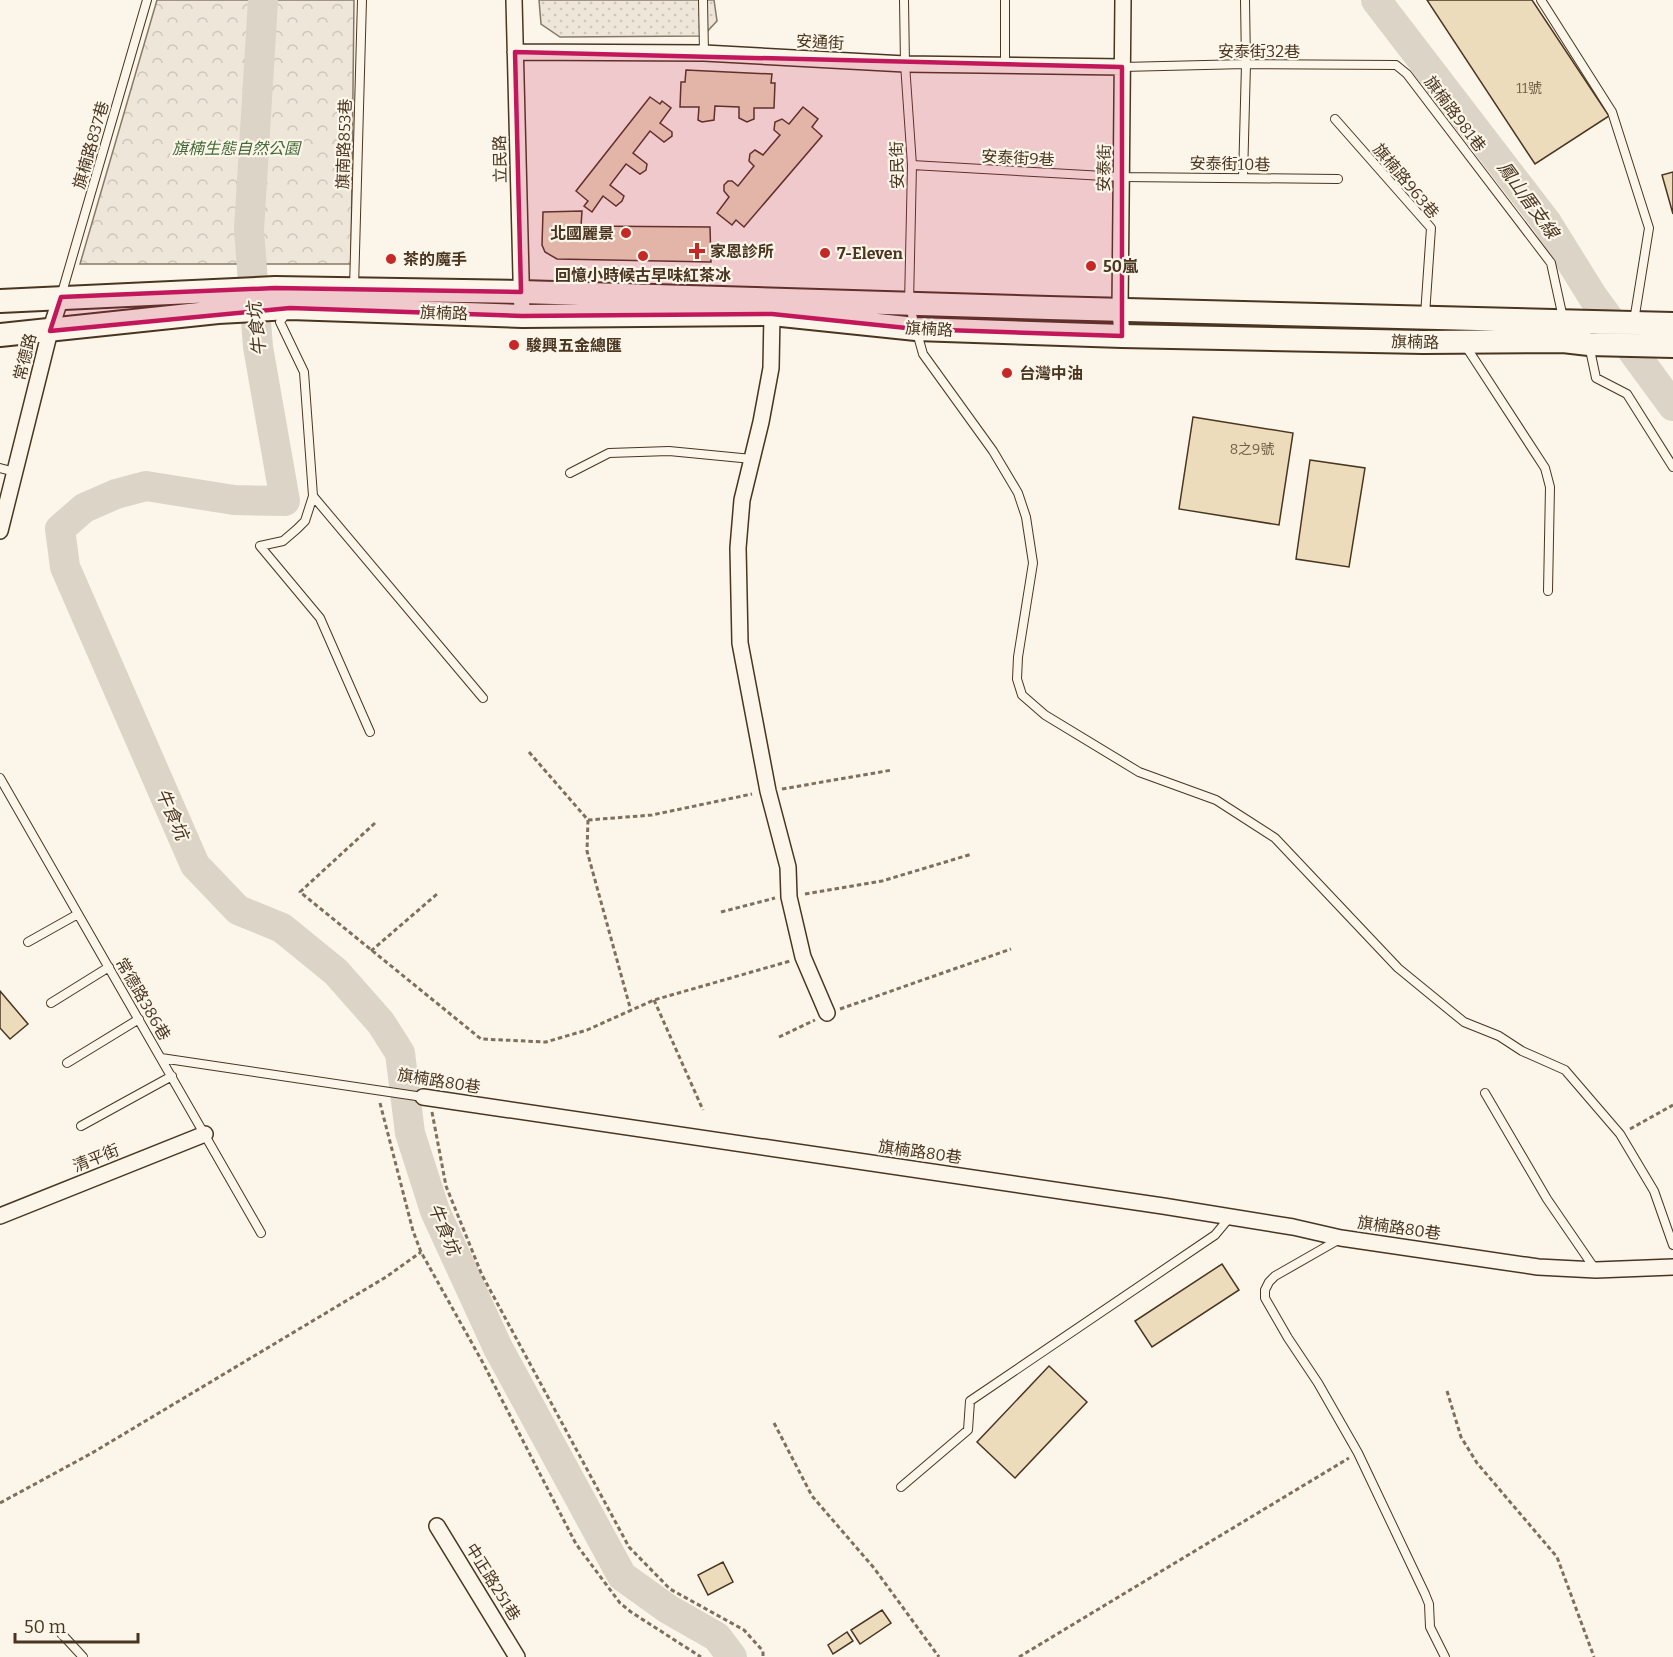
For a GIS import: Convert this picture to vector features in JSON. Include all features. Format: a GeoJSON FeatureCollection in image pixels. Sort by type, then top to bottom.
{"type":"FeatureCollection","features":[{"type":"Feature","properties":{"kind":"main road","name":"旗楠路"},"geometry":{"type":"LineString","coordinates":[[278,302],[354,290],[521,292],[1120,310],[1424,330],[1463,342],[1567,327]]}},
{"type":"Feature","properties":{"kind":"main road"},"geometry":{"type":"LineString","coordinates":[[0,301],[61,297],[278,302]]}},
{"type":"Feature","properties":{"kind":"main road"},"geometry":{"type":"LineString","coordinates":[[0,335],[50,331],[220,301]]}},
{"type":"Feature","properties":{"kind":"main road","name":"旗楠路"},"geometry":{"type":"LineString","coordinates":[[278,302],[522,316],[772,314],[916,329],[1122,336],[1567,327],[1589,344],[1673,346]]}},
{"type":"Feature","properties":{"kind":"main road"},"geometry":{"type":"LineString","coordinates":[[1567,327],[1634,321],[1673,324]]}},
{"type":"Feature","properties":{"kind":"street","name":"立民路"},"geometry":{"type":"LineString","coordinates":[[514,0],[522,316]]}},
{"type":"Feature","properties":{"kind":"street","name":"安泰街"},"geometry":{"type":"LineString","coordinates":[[1122,336],[1120,310],[1123,0]]}},
{"type":"Feature","properties":{"kind":"street","name":"安通街"},"geometry":{"type":"LineString","coordinates":[[515,52],[704,53],[905,64],[1122,67]]}},
{"type":"Feature","properties":{"kind":"street","name":"常德路"},"geometry":{"type":"LineString","coordinates":[[0,531],[7,470],[61,297]]}},
{"type":"Feature","properties":{"kind":"street"},"geometry":{"type":"LineString","coordinates":[[772,314],[771,368],[742,500],[738,548],[740,643],[768,791],[788,867],[789,897],[803,957],[827,1013]]}},
{"type":"Feature","properties":{"kind":"street","name":"旗楠路80巷"},"geometry":{"type":"LineString","coordinates":[[427,1098],[1230,1217],[1293,1227],[1341,1238],[1538,1267],[1596,1270],[1673,1267]]}},
{"type":"Feature","properties":{"kind":"street","name":"清平街"},"geometry":{"type":"LineString","coordinates":[[0,1216],[205,1134]]}},
{"type":"Feature","properties":{"kind":"street","name":"中正路251巷"},"geometry":{"type":"LineString","coordinates":[[437,1526],[518,1657]]}},
{"type":"Feature","properties":{"kind":"lane","name":"旗楠路837巷"},"geometry":{"type":"LineString","coordinates":[[61,297],[147,0]]}},
{"type":"Feature","properties":{"kind":"lane","name":"旗南路853巷"},"geometry":{"type":"LineString","coordinates":[[354,290],[362,0]]}},
{"type":"Feature","properties":{"kind":"lane"},"geometry":{"type":"LineString","coordinates":[[703,0],[704,53]]}},
{"type":"Feature","properties":{"kind":"lane","name":"安民街"},"geometry":{"type":"LineString","coordinates":[[904,0],[905,64],[912,165],[909,304],[923,354],[993,451],[1018,493],[1026,517],[1033,563],[1018,657],[1017,679],[1022,695],[1045,715],[1139,772],[1216,800],[1275,838],[1398,968],[1464,1022],[1499,1036],[1522,1051],[1564,1070],[1620,1134]]}},
{"type":"Feature","properties":{"kind":"lane"},"geometry":{"type":"LineString","coordinates":[[1005,0],[1005,66]]}},
{"type":"Feature","properties":{"kind":"lane"},"geometry":{"type":"LineString","coordinates":[[1242,178],[1246,64],[1245,0]]}},
{"type":"Feature","properties":{"kind":"lane"},"geometry":{"type":"LineString","coordinates":[[1541,0],[1612,111],[1649,228],[1634,321]]}},
{"type":"Feature","properties":{"kind":"lane","name":"安泰街32巷"},"geometry":{"type":"LineString","coordinates":[[1122,67],[1246,64],[1396,65]]}},
{"type":"Feature","properties":{"kind":"lane","name":"旗楠路981巷"},"geometry":{"type":"LineString","coordinates":[[1396,65],[1407,74],[1551,262],[1567,327]]}},
{"type":"Feature","properties":{"kind":"lane","name":"旗楠路963巷"},"geometry":{"type":"LineString","coordinates":[[1335,119],[1431,228],[1424,330]]}},
{"type":"Feature","properties":{"kind":"lane","name":"安泰街9巷"},"geometry":{"type":"LineString","coordinates":[[912,165],[1122,177]]}},
{"type":"Feature","properties":{"kind":"lane","name":"安泰街10巷"},"geometry":{"type":"LineString","coordinates":[[1122,177],[1338,179]]}},
{"type":"Feature","properties":{"kind":"lane"},"geometry":{"type":"LineString","coordinates":[[278,302],[280,322],[304,372],[313,496],[305,520],[297,529],[283,541],[260,546],[320,618],[370,732]]}},
{"type":"Feature","properties":{"kind":"lane"},"geometry":{"type":"LineString","coordinates":[[1463,342],[1545,468],[1550,487],[1548,591]]}},
{"type":"Feature","properties":{"kind":"lane"},"geometry":{"type":"LineString","coordinates":[[1589,344],[1596,378],[1627,394],[1673,467]]}},
{"type":"Feature","properties":{"kind":"lane"},"geometry":{"type":"LineString","coordinates":[[570,473],[609,453],[669,451],[752,459]]}},
{"type":"Feature","properties":{"kind":"lane"},"geometry":{"type":"LineString","coordinates":[[313,496],[483,698]]}},
{"type":"Feature","properties":{"kind":"lane","name":"常德路386巷"},"geometry":{"type":"LineString","coordinates":[[0,778],[261,1233]]}},
{"type":"Feature","properties":{"kind":"lane"},"geometry":{"type":"LineString","coordinates":[[28,942],[78,914]]}},
{"type":"Feature","properties":{"kind":"lane"},"geometry":{"type":"LineString","coordinates":[[51,1003],[109,967]]}},
{"type":"Feature","properties":{"kind":"lane"},"geometry":{"type":"LineString","coordinates":[[67,1063],[139,1018]]}},
{"type":"Feature","properties":{"kind":"lane","name":"旗楠路80巷"},"geometry":{"type":"LineString","coordinates":[[161,1058],[427,1098]]}},
{"type":"Feature","properties":{"kind":"lane"},"geometry":{"type":"LineString","coordinates":[[81,1126],[172,1076]]}},
{"type":"Feature","properties":{"kind":"lane"},"geometry":{"type":"LineString","coordinates":[[1485,1093],[1547,1199],[1596,1270]]}},
{"type":"Feature","properties":{"kind":"lane"},"geometry":{"type":"LineString","coordinates":[[1620,1134],[1654,1191],[1673,1245]]}},
{"type":"Feature","properties":{"kind":"lane"},"geometry":{"type":"LineString","coordinates":[[901,1486],[968,1430],[970,1401],[1215,1235],[1230,1217]]}},
{"type":"Feature","properties":{"kind":"lane"},"geometry":{"type":"LineString","coordinates":[[1341,1238],[1275,1276],[1265,1290],[1265,1299],[1318,1383],[1358,1453],[1425,1594],[1429,1604],[1430,1627],[1445,1657]]}},
{"type":"Feature","properties":{"kind":"lane"},"geometry":{"type":"LineString","coordinates":[[58,1631],[83,1657]]}},
{"type":"Feature","properties":{"kind":"path"},"geometry":{"type":"LineString","coordinates":[[529,752],[588,820],[587,851],[631,1011]]}},
{"type":"Feature","properties":{"kind":"path"},"geometry":{"type":"LineString","coordinates":[[588,820],[652,815],[768,791],[892,770]]}},
{"type":"Feature","properties":{"kind":"path"},"geometry":{"type":"LineString","coordinates":[[375,823],[300,892],[481,1039],[546,1042],[587,1030],[654,1000],[803,957]]}},
{"type":"Feature","properties":{"kind":"path"},"geometry":{"type":"LineString","coordinates":[[721,912],[773,898],[882,881],[972,854]]}},
{"type":"Feature","properties":{"kind":"path"},"geometry":{"type":"LineString","coordinates":[[371,951],[437,894]]}},
{"type":"Feature","properties":{"kind":"path"},"geometry":{"type":"LineString","coordinates":[[779,1037],[827,1013],[1011,949]]}},
{"type":"Feature","properties":{"kind":"path"},"geometry":{"type":"LineString","coordinates":[[654,1000],[704,1110]]}},
{"type":"Feature","properties":{"kind":"path"},"geometry":{"type":"LineString","coordinates":[[380,1090],[414,1231],[422,1252],[483,1363],[576,1544],[620,1603],[700,1657]]}},
{"type":"Feature","properties":{"kind":"path"},"geometry":{"type":"LineString","coordinates":[[427,1098],[446,1186],[482,1275],[629,1547],[670,1588],[744,1630],[763,1651],[763,1657]]}},
{"type":"Feature","properties":{"kind":"path"},"geometry":{"type":"LineString","coordinates":[[1620,1134],[1673,1105]]}},
{"type":"Feature","properties":{"kind":"path"},"geometry":{"type":"LineString","coordinates":[[0,1503],[92,1453],[386,1277],[422,1252]]}},
{"type":"Feature","properties":{"kind":"path"},"geometry":{"type":"LineString","coordinates":[[1447,1391],[1461,1437],[1477,1463],[1557,1557],[1593,1657]]}},
{"type":"Feature","properties":{"kind":"path"},"geometry":{"type":"LineString","coordinates":[[774,1423],[812,1496],[874,1568],[939,1657]]}},
{"type":"Feature","properties":{"kind":"path"},"geometry":{"type":"LineString","coordinates":[[1019,1657],[1358,1453]]}},
{"type":"Feature","properties":{"kind":"highlighted area"},"geometry":{"type":"Polygon","coordinates":[[[515,52],[1122,67],[1122,336],[916,329],[772,314],[522,316],[290,308],[50,331],[61,297],[275,288],[521,292],[515,52]]]}},
{"type":"Feature","properties":{"kind":"green space","name":"旗楠生態自然公園"},"geometry":{"type":"Polygon","coordinates":[[[157,0],[354,0],[351,264],[80,264],[157,0]]]}},
{"type":"Feature","properties":{"kind":"green space"},"geometry":{"type":"Polygon","coordinates":[[[539,0],[714,0],[717,21],[703,36],[560,37],[541,24],[539,0]]]}},
{"type":"Feature","properties":{"kind":"building"},"geometry":{"type":"Polygon","coordinates":[[[1427,0],[1532,0],[1609,116],[1535,164],[1427,0]]]}},
{"type":"Feature","properties":{"kind":"building"},"geometry":{"type":"Polygon","coordinates":[[[686,70],[772,74],[771,83],[775,83],[774,108],[754,108],[754,119],[747,122],[739,118],[739,107],[715,106],[714,120],[702,122],[698,120],[699,107],[680,107],[681,82],[685,82],[686,70]]]}},
{"type":"Feature","properties":{"kind":"building","name":"北國麗景"},"geometry":{"type":"Polygon","coordinates":[[[650,97],[660,104],[662,101],[671,108],[660,123],[672,132],[672,136],[664,142],[650,131],[633,153],[647,164],[646,170],[640,174],[626,164],[610,185],[624,196],[622,201],[616,206],[603,196],[592,212],[584,206],[588,201],[576,191],[650,97]]]}},
{"type":"Feature","properties":{"kind":"building"},"geometry":{"type":"Polygon","coordinates":[[[803,107],[818,119],[812,127],[822,136],[744,227],[736,220],[732,225],[717,213],[729,197],[724,191],[724,185],[732,181],[738,186],[754,166],[749,161],[750,154],[755,150],[763,155],[780,135],[774,130],[775,122],[782,119],[789,124],[803,107]]]}},
{"type":"Feature","properties":{"kind":"building"},"geometry":{"type":"Polygon","coordinates":[[[1673,172],[1673,214],[1662,175],[1673,172]]]}},
{"type":"Feature","properties":{"kind":"building","name":"北國麗景"},"geometry":{"type":"Polygon","coordinates":[[[582,211],[581,226],[710,227],[711,262],[557,259],[545,252],[542,245],[543,212],[582,211]]]}},
{"type":"Feature","properties":{"kind":"building"},"geometry":{"type":"Polygon","coordinates":[[[1193,417],[1293,433],[1279,525],[1179,509],[1193,417]]]}},
{"type":"Feature","properties":{"kind":"building"},"geometry":{"type":"Polygon","coordinates":[[[1310,460],[1365,468],[1349,567],[1296,559],[1310,460]]]}},
{"type":"Feature","properties":{"kind":"building"},"geometry":{"type":"Polygon","coordinates":[[[0,991],[28,1024],[10,1039],[0,1028],[0,991]]]}},
{"type":"Feature","properties":{"kind":"building"},"geometry":{"type":"Polygon","coordinates":[[[1222,1264],[1239,1290],[1152,1347],[1135,1321],[1222,1264]]]}},
{"type":"Feature","properties":{"kind":"building"},"geometry":{"type":"Polygon","coordinates":[[[1049,1366],[1087,1402],[1015,1478],[977,1442],[1049,1366]]]}},
{"type":"Feature","properties":{"kind":"building"},"geometry":{"type":"Polygon","coordinates":[[[723,1562],[733,1582],[708,1595],[698,1575],[723,1562]]]}},
{"type":"Feature","properties":{"kind":"building"},"geometry":{"type":"Polygon","coordinates":[[[882,1610],[891,1623],[860,1644],[851,1630],[882,1610]]]}},
{"type":"Feature","properties":{"kind":"building"},"geometry":{"type":"Polygon","coordinates":[[[847,1632],[853,1641],[833,1654],[828,1645],[847,1632]]]}},
{"type":"Feature","properties":{"kind":"waterway","name":"牛食坑"},"geometry":{"type":"LineString","coordinates":[[263,0],[249,230],[258,347],[285,501],[234,500],[146,486],[116,494],[84,508],[60,529],[65,567],[195,865],[238,910],[282,928],[336,972],[381,1023],[400,1053],[410,1133],[435,1211],[498,1348],[622,1576],[668,1609],[717,1637],[732,1657]]}},
{"type":"Feature","properties":{"kind":"waterway","name":"鳳山厝支線"},"geometry":{"type":"LineString","coordinates":[[1376,0],[1547,223],[1593,297],[1673,406]]}},
{"type":"Feature","properties":{"kind":"place","name":"北國麗景"},"geometry":{"type":"Point","coordinates":[626,233]}},
{"type":"Feature","properties":{"kind":"place","name":"家恩診所"},"geometry":{"type":"Point","coordinates":[697,251]}},
{"type":"Feature","properties":{"kind":"place","name":"7-Eleven"},"geometry":{"type":"Point","coordinates":[825,253]}},
{"type":"Feature","properties":{"kind":"place","name":"回憶小時候古早味紅茶冰"},"geometry":{"type":"Point","coordinates":[643,256]}},
{"type":"Feature","properties":{"kind":"place","name":"茶的魔手"},"geometry":{"type":"Point","coordinates":[391,259]}},
{"type":"Feature","properties":{"kind":"place","name":"50嵐"},"geometry":{"type":"Point","coordinates":[1091,266]}},
{"type":"Feature","properties":{"kind":"place","name":"駿興五金總匯"},"geometry":{"type":"Point","coordinates":[514,345]}},
{"type":"Feature","properties":{"kind":"place","name":"台灣中油"},"geometry":{"type":"Point","coordinates":[1007,373]}}]}
